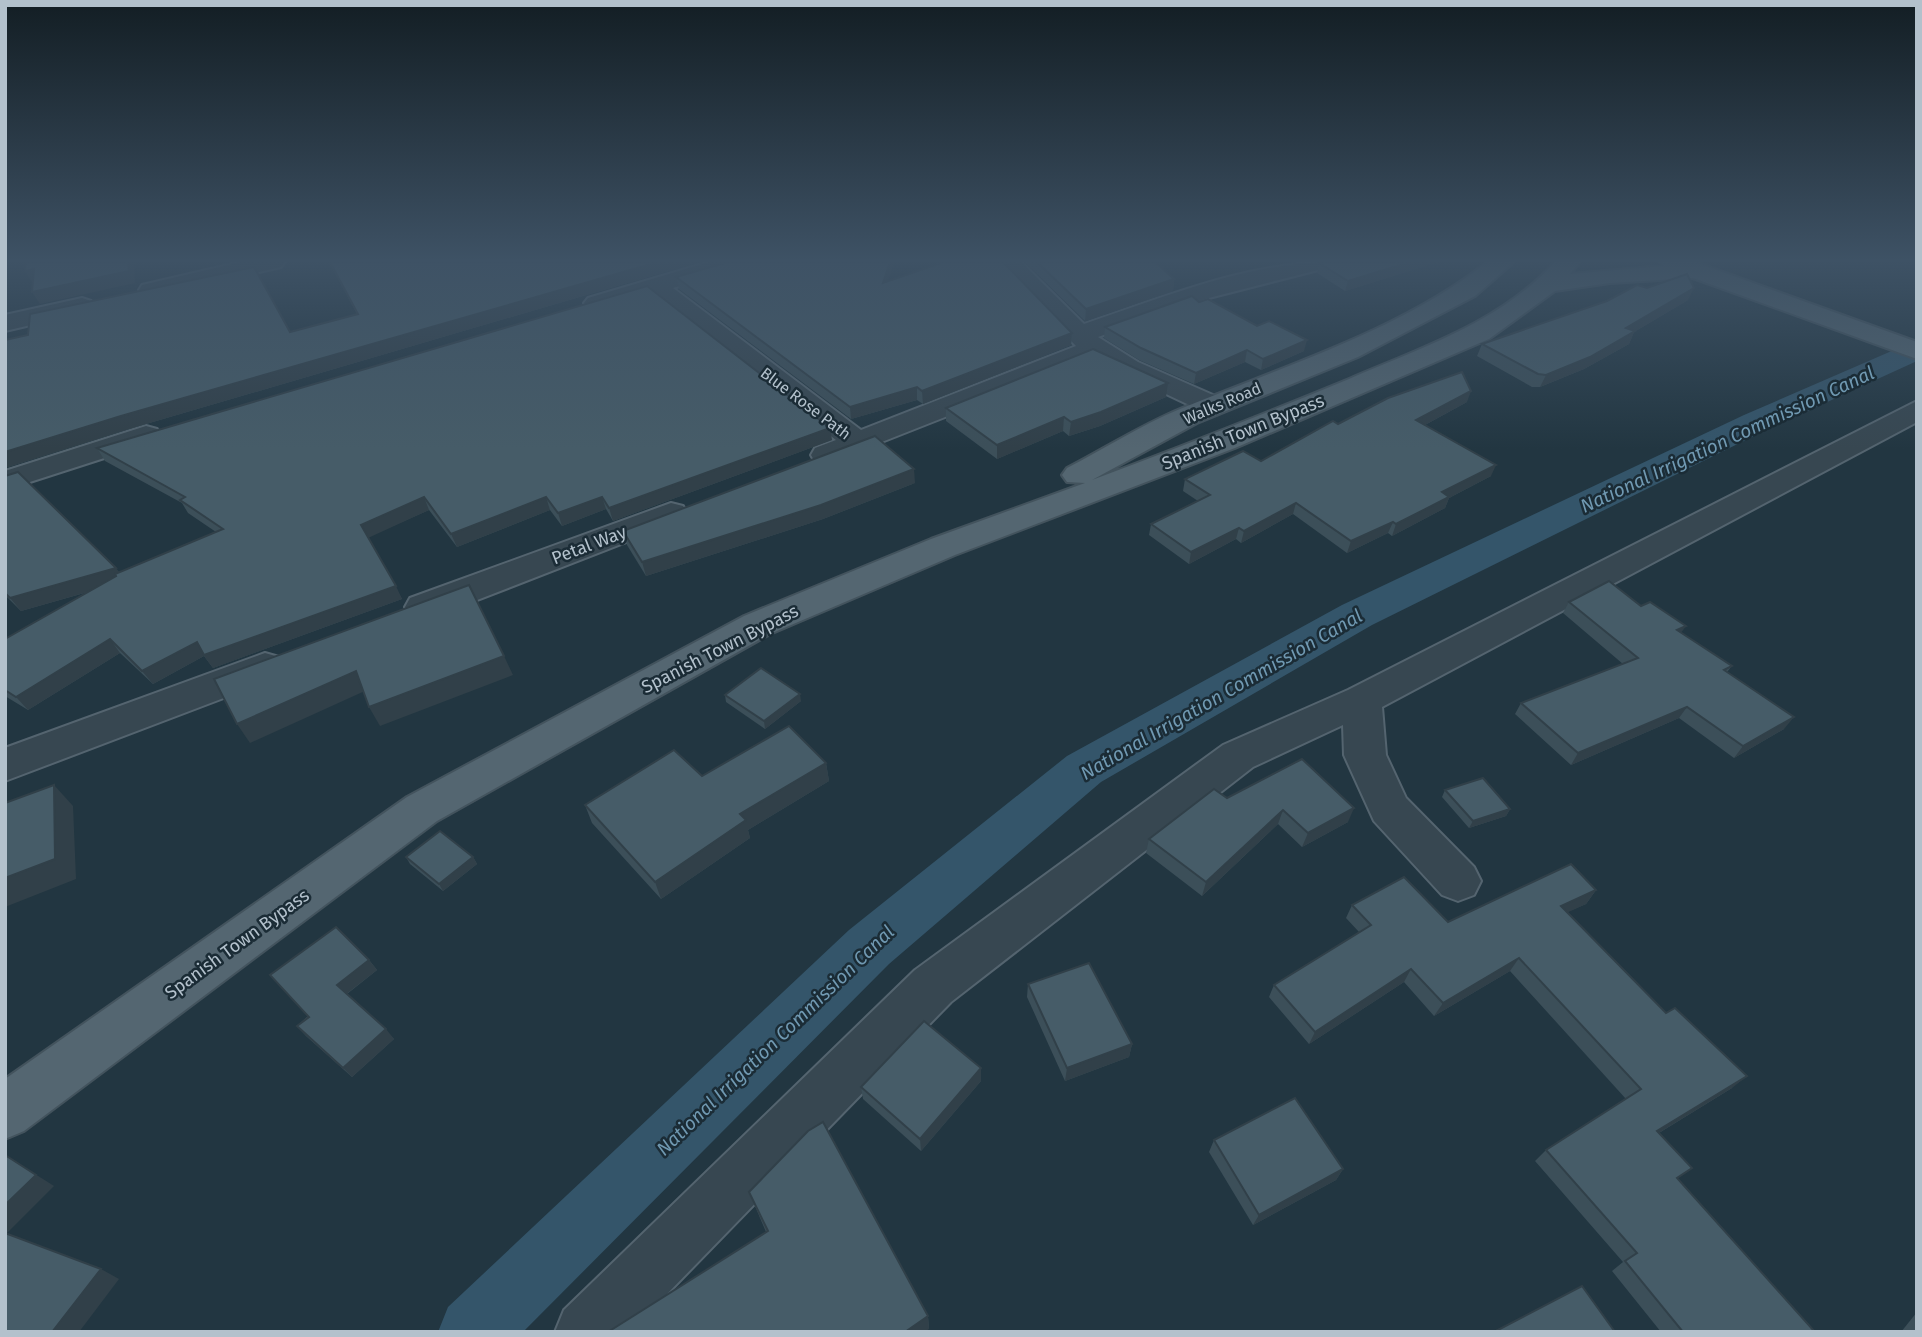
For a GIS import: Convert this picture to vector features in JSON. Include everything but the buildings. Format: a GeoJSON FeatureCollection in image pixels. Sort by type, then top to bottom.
{"type":"FeatureCollection","features":[{"type":"Feature","properties":{"kind":"main road","name":"Walks Road"},"geometry":{"type":"LineString","coordinates":[[943,547],[1212,405],[1348,351],[1400,324]]}},
{"type":"Feature","properties":{"kind":"main road","name":"Spanish Town Bypass"},"geometry":{"type":"LineString","coordinates":[[5,1112],[422,809],[757,625],[943,547],[1224,442],[1480,333],[1492,324]]}},
{"type":"Feature","properties":{"kind":"main road"},"geometry":{"type":"LineString","coordinates":[[1850,324],[1917,351]]}},
{"type":"Feature","properties":{"kind":"street","name":"Blue Rose Path"},"geometry":{"type":"LineString","coordinates":[[704,324],[859,443]]}},
{"type":"Feature","properties":{"kind":"street"},"geometry":{"type":"LineString","coordinates":[[1071,324],[1088,341],[1128,368],[1212,405]]}},
{"type":"Feature","properties":{"kind":"street"},"geometry":{"type":"LineString","coordinates":[[794,467],[859,443],[1126,324]]}},
{"type":"Feature","properties":{"kind":"street"},"geometry":{"type":"LineString","coordinates":[[586,1332],[933,986],[1238,757],[1363,700],[1917,410]]}},
{"type":"Feature","properties":{"kind":"street"},"geometry":{"type":"LineString","coordinates":[[5,481],[167,429]]}},
{"type":"Feature","properties":{"kind":"street","name":"Petal Way"},"geometry":{"type":"LineString","coordinates":[[393,618],[704,501]]}},
{"type":"Feature","properties":{"kind":"street"},"geometry":{"type":"LineString","coordinates":[[5,765],[290,657]]}},
{"type":"Feature","properties":{"kind":"street"},"geometry":{"type":"LineString","coordinates":[[1363,700],[1365,755],[1389,808],[1458,881]]}},
{"type":"Feature","properties":{"kind":"waterway","name":"National Irrigation Commission Canal"},"geometry":{"type":"LineString","coordinates":[[473,1332],[869,947],[1084,769],[1357,615],[1756,422],[1917,349]]}}]}
